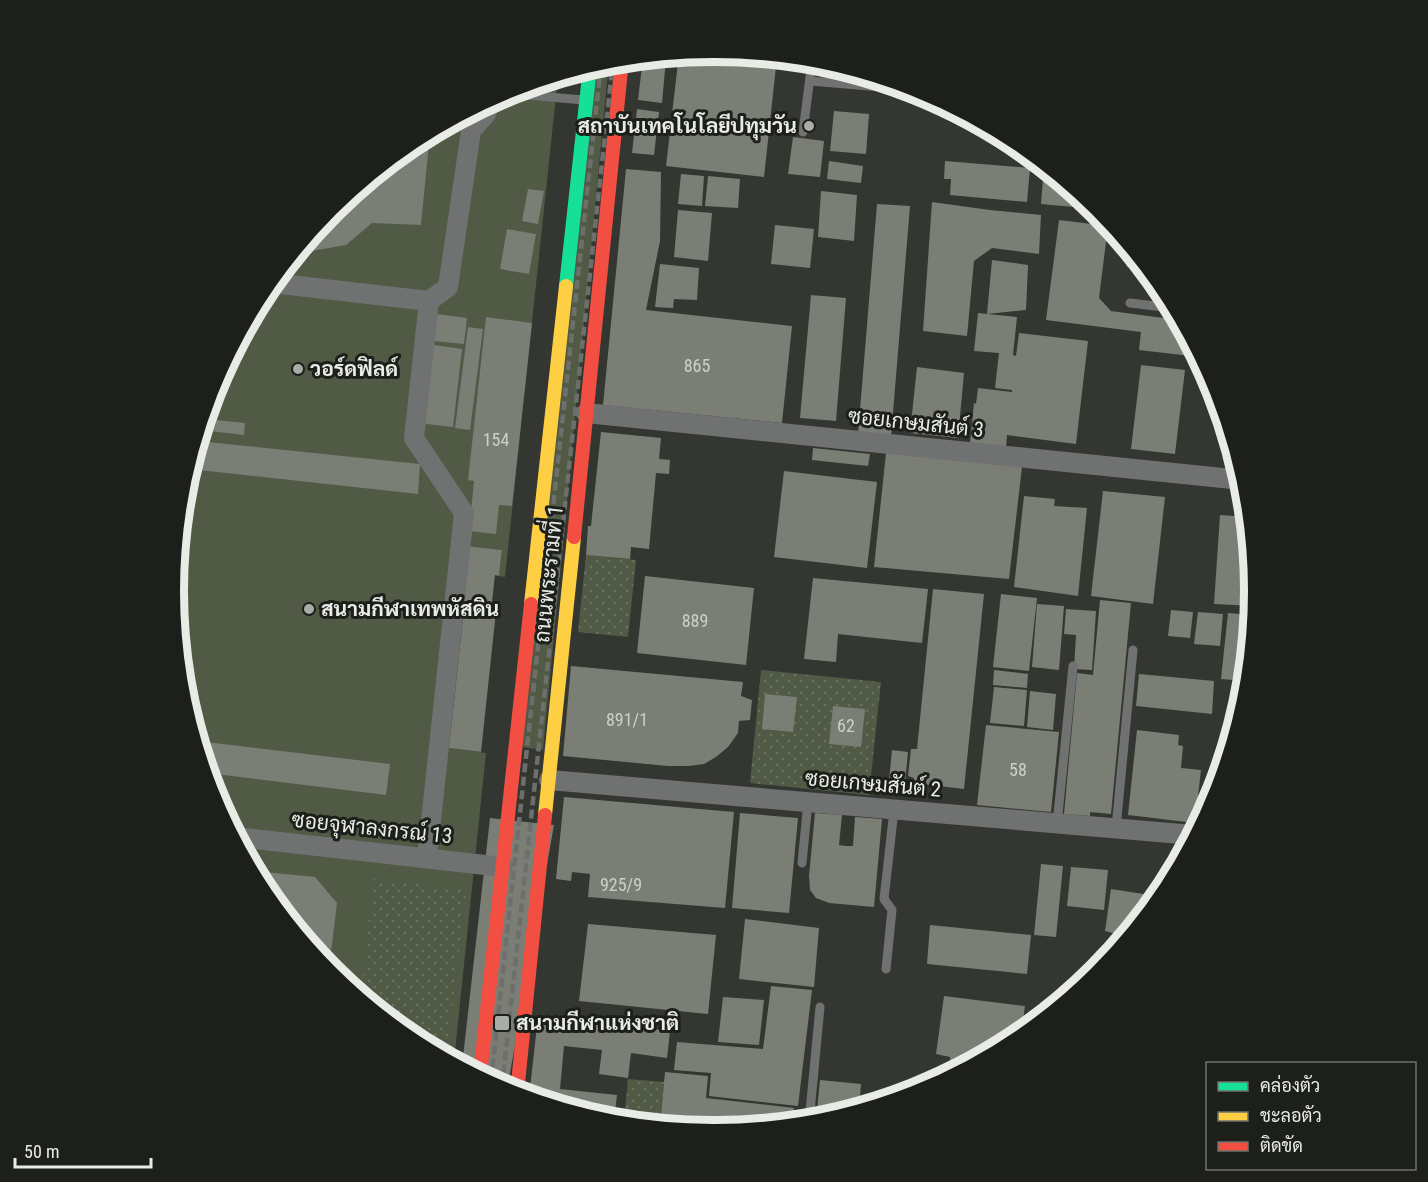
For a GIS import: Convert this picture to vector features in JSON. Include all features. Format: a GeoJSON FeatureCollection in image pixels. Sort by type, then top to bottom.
{"type":"FeatureCollection","features":[{"type":"Feature","properties":{"kind":"main road","name":"ถนนพระรามที่ 1"},"geometry":{"type":"LineString","coordinates":[[518,1083],[621,70]]}},
{"type":"Feature","properties":{"kind":"main road","name":"ถนนพระรามที่ 1"},"geometry":{"type":"LineString","coordinates":[[481,1066],[589,77]]}},
{"type":"Feature","properties":{"kind":"street"},"geometry":{"type":"LineString","coordinates":[[283,284],[429,301],[448,287],[471,131],[486,113]]}},
{"type":"Feature","properties":{"kind":"street"},"geometry":{"type":"LineString","coordinates":[[427,858],[464,513],[414,438],[429,301]]}},
{"type":"Feature","properties":{"kind":"street","name":"ซอยเกษมสันต์ 3"},"geometry":{"type":"LineString","coordinates":[[586,413],[1230,476]]}},
{"type":"Feature","properties":{"kind":"street","name":"ซอยเกษมสันต์ 2"},"geometry":{"type":"LineString","coordinates":[[549,780],[1184,834]]}},
{"type":"Feature","properties":{"kind":"street","name":"ซอยจุฬาลงกรณ์ 13"},"geometry":{"type":"LineString","coordinates":[[246,838],[503,867]]}},
{"type":"Feature","properties":{"kind":"lane"},"geometry":{"type":"LineString","coordinates":[[803,132],[811,71]]}},
{"type":"Feature","properties":{"kind":"lane"},"geometry":{"type":"LineString","coordinates":[[810,81],[871,86]]}},
{"type":"Feature","properties":{"kind":"lane"},"geometry":{"type":"LineString","coordinates":[[530,95],[586,100]]}},
{"type":"Feature","properties":{"kind":"lane"},"geometry":{"type":"LineString","coordinates":[[1130,303],[1160,307]]}},
{"type":"Feature","properties":{"kind":"lane"},"geometry":{"type":"LineString","coordinates":[[1116,828],[1129,662],[1133,650]]}},
{"type":"Feature","properties":{"kind":"lane"},"geometry":{"type":"LineString","coordinates":[[1057,824],[1073,666]]}},
{"type":"Feature","properties":{"kind":"lane"},"geometry":{"type":"LineString","coordinates":[[802,862],[808,802]]}},
{"type":"Feature","properties":{"kind":"lane"},"geometry":{"type":"LineString","coordinates":[[886,969],[892,910],[884,899],[894,810]]}},
{"type":"Feature","properties":{"kind":"lane"},"geometry":{"type":"LineString","coordinates":[[810,1111],[820,1007]]}},
{"type":"Feature","properties":{"kind":"green space"},"geometry":{"type":"Polygon","coordinates":[[[608,73],[543,750],[522,747],[593,76],[608,73]]]}},
{"type":"Feature","properties":{"kind":"green space","name":"สนามกีฬาแห่งชาติ"},"geometry":{"type":"Polygon","coordinates":[[[557,86],[505,577],[499,576],[502,550],[466,546],[465,599],[449,748],[486,753],[455,1053],[392,1011],[365,989],[316,940],[274,885],[239,825],[225,794],[203,728],[189,660],[184,591],[189,522],[203,454],[213,421],[239,357],[274,297],[316,242],[365,193],[392,171],[449,132],[511,102],[557,86]]]}},
{"type":"Feature","properties":{"kind":"green space"},"geometry":{"type":"Polygon","coordinates":[[[586,555],[636,560],[628,637],[578,632],[586,555]]]}},
{"type":"Feature","properties":{"kind":"green space"},"geometry":{"type":"Polygon","coordinates":[[[761,670],[881,682],[869,795],[750,783],[761,670]]]}},
{"type":"Feature","properties":{"kind":"green space"},"geometry":{"type":"Polygon","coordinates":[[[373,879],[466,890],[448,1049],[392,1011],[362,986],[373,879]]]}},
{"type":"Feature","properties":{"kind":"green space"},"geometry":{"type":"Polygon","coordinates":[[[628,1079],[664,1082],[661,1117],[625,1112],[628,1079]]]}},
{"type":"Feature","properties":{"kind":"building"},"geometry":{"type":"Polygon","coordinates":[[[714,62],[776,65],[764,177],[666,166],[678,63],[714,62]]]}},
{"type":"Feature","properties":{"kind":"building"},"geometry":{"type":"Polygon","coordinates":[[[666,64],[662,103],[638,100],[642,67],[666,64]]]}},
{"type":"Feature","properties":{"kind":"building"},"geometry":{"type":"Polygon","coordinates":[[[637,109],[659,112],[654,155],[632,153],[637,109]]]}},
{"type":"Feature","properties":{"kind":"building"},"geometry":{"type":"Polygon","coordinates":[[[834,111],[869,114],[866,154],[830,151],[834,111]]]}},
{"type":"Feature","properties":{"kind":"building"},"geometry":{"type":"Polygon","coordinates":[[[793,137],[824,141],[820,177],[788,174],[793,137]]]}},
{"type":"Feature","properties":{"kind":"building"},"geometry":{"type":"Polygon","coordinates":[[[429,145],[421,225],[372,223],[346,245],[308,252],[365,193],[429,145]]]}},
{"type":"Feature","properties":{"kind":"building"},"geometry":{"type":"Polygon","coordinates":[[[829,161],[863,166],[861,183],[827,179],[829,161]]]}},
{"type":"Feature","properties":{"kind":"building"},"geometry":{"type":"Polygon","coordinates":[[[945,161],[1030,168],[1027,202],[950,195],[951,179],[944,179],[945,161]]]}},
{"type":"Feature","properties":{"kind":"building"},"geometry":{"type":"Polygon","coordinates":[[[626,169],[661,172],[660,241],[646,310],[792,326],[782,423],[603,405],[626,169]]]}},
{"type":"Feature","properties":{"kind":"building"},"geometry":{"type":"Polygon","coordinates":[[[681,174],[704,176],[702,206],[678,204],[681,174]]]}},
{"type":"Feature","properties":{"kind":"building"},"geometry":{"type":"Polygon","coordinates":[[[708,176],[740,179],[738,208],[705,206],[708,176]]]}},
{"type":"Feature","properties":{"kind":"building"},"geometry":{"type":"Polygon","coordinates":[[[1043,177],[1078,207],[1041,204],[1043,177]]]}},
{"type":"Feature","properties":{"kind":"building"},"geometry":{"type":"Polygon","coordinates":[[[528,189],[544,191],[538,224],[522,221],[528,189]]]}},
{"type":"Feature","properties":{"kind":"building"},"geometry":{"type":"Polygon","coordinates":[[[821,191],[857,195],[854,241],[818,237],[821,191]]]}},
{"type":"Feature","properties":{"kind":"building"},"geometry":{"type":"Polygon","coordinates":[[[932,202],[1041,215],[1039,254],[992,248],[974,261],[967,336],[923,331],[932,202]]]}},
{"type":"Feature","properties":{"kind":"building"},"geometry":{"type":"Polygon","coordinates":[[[877,204],[910,206],[891,437],[858,434],[877,204]]]}},
{"type":"Feature","properties":{"kind":"building"},"geometry":{"type":"Polygon","coordinates":[[[678,210],[712,213],[708,261],[674,257],[678,210]]]}},
{"type":"Feature","properties":{"kind":"building"},"geometry":{"type":"Polygon","coordinates":[[[1059,220],[1095,224],[1107,236],[1099,298],[1111,311],[1168,319],[1188,356],[1139,350],[1141,332],[1046,320],[1059,220]]]}},
{"type":"Feature","properties":{"kind":"building"},"geometry":{"type":"Polygon","coordinates":[[[775,225],[814,229],[810,268],[771,264],[775,225]]]}},
{"type":"Feature","properties":{"kind":"building"},"geometry":{"type":"Polygon","coordinates":[[[507,229],[536,234],[529,274],[500,269],[507,229]]]}},
{"type":"Feature","properties":{"kind":"building"},"geometry":{"type":"Polygon","coordinates":[[[992,260],[1028,265],[1026,310],[987,314],[992,260]]]}},
{"type":"Feature","properties":{"kind":"building"},"geometry":{"type":"Polygon","coordinates":[[[660,264],[699,268],[697,300],[674,299],[673,308],[655,307],[660,264]]]}},
{"type":"Feature","properties":{"kind":"building"},"geometry":{"type":"Polygon","coordinates":[[[811,295],[846,298],[836,421],[800,418],[811,295]]]}},
{"type":"Feature","properties":{"kind":"building"},"geometry":{"type":"Polygon","coordinates":[[[978,313],[1017,317],[1013,355],[1016,356],[1019,333],[1088,341],[1076,444],[1007,435],[1006,448],[970,444],[974,403],[976,404],[978,388],[1012,392],[1012,390],[995,388],[999,353],[974,351],[978,313]]]}},
{"type":"Feature","properties":{"kind":"building"},"geometry":{"type":"Polygon","coordinates":[[[437,314],[467,318],[464,344],[434,341],[437,314]]]}},
{"type":"Feature","properties":{"kind":"building"},"geometry":{"type":"Polygon","coordinates":[[[486,317],[532,323],[512,506],[499,505],[496,534],[469,531],[474,481],[468,480],[486,317]]]}},
{"type":"Feature","properties":{"kind":"building"},"geometry":{"type":"Polygon","coordinates":[[[468,327],[483,329],[470,430],[455,428],[468,327]]]}},
{"type":"Feature","properties":{"kind":"building"},"geometry":{"type":"Polygon","coordinates":[[[427,344],[462,349],[453,427],[418,423],[427,344]]]}},
{"type":"Feature","properties":{"kind":"building"},"geometry":{"type":"Polygon","coordinates":[[[1141,365],[1185,370],[1175,454],[1131,449],[1141,365]]]}},
{"type":"Feature","properties":{"kind":"building"},"geometry":{"type":"Polygon","coordinates":[[[917,367],[964,373],[958,438],[910,433],[917,367]]]}},
{"type":"Feature","properties":{"kind":"building"},"geometry":{"type":"Polygon","coordinates":[[[213,420],[245,423],[244,435],[210,431],[213,420]]]}},
{"type":"Feature","properties":{"kind":"building"},"geometry":{"type":"Polygon","coordinates":[[[601,432],[661,438],[659,459],[670,460],[669,474],[656,473],[649,549],[631,547],[630,559],[586,555],[601,432]]]}},
{"type":"Feature","properties":{"kind":"building"},"geometry":{"type":"Polygon","coordinates":[[[207,442],[420,464],[418,494],[199,470],[207,442]]]}},
{"type":"Feature","properties":{"kind":"building"},"geometry":{"type":"Polygon","coordinates":[[[813,448],[870,454],[868,466],[812,460],[813,448]]]}},
{"type":"Feature","properties":{"kind":"building"},"geometry":{"type":"Polygon","coordinates":[[[886,453],[1022,467],[1009,579],[874,567],[886,453]]]}},
{"type":"Feature","properties":{"kind":"building"},"geometry":{"type":"Polygon","coordinates":[[[784,471],[877,482],[867,568],[774,557],[784,471]]]}},
{"type":"Feature","properties":{"kind":"building"},"geometry":{"type":"Polygon","coordinates":[[[1103,491],[1165,497],[1153,604],[1091,596],[1103,491]]]}},
{"type":"Feature","properties":{"kind":"building"},"geometry":{"type":"Polygon","coordinates":[[[1024,496],[1055,499],[1054,506],[1087,508],[1078,596],[1014,587],[1024,496]]]}},
{"type":"Feature","properties":{"kind":"building"},"geometry":{"type":"Polygon","coordinates":[[[1220,515],[1238,516],[1243,605],[1214,604],[1220,515]]]}},
{"type":"Feature","properties":{"kind":"building"},"geometry":{"type":"Polygon","coordinates":[[[466,546],[502,550],[499,576],[495,575],[492,602],[497,602],[481,752],[449,748],[465,599],[466,546]]]}},
{"type":"Feature","properties":{"kind":"building"},"geometry":{"type":"Polygon","coordinates":[[[645,576],[754,588],[746,665],[637,653],[645,576]]]}},
{"type":"Feature","properties":{"kind":"building"},"geometry":{"type":"Polygon","coordinates":[[[813,578],[928,589],[922,643],[838,634],[836,662],[804,659],[813,578]]]}},
{"type":"Feature","properties":{"kind":"building"},"geometry":{"type":"Polygon","coordinates":[[[933,589],[984,594],[964,789],[914,783],[914,778],[908,776],[911,749],[917,749],[933,589]]]}},
{"type":"Feature","properties":{"kind":"building"},"geometry":{"type":"Polygon","coordinates":[[[1001,594],[1037,598],[1029,671],[993,667],[1001,594]]]}},
{"type":"Feature","properties":{"kind":"building"},"geometry":{"type":"Polygon","coordinates":[[[1100,600],[1131,603],[1111,814],[1090,812],[1090,816],[1064,814],[1077,673],[1093,675],[1100,600]]]}},
{"type":"Feature","properties":{"kind":"building"},"geometry":{"type":"Polygon","coordinates":[[[1037,604],[1064,606],[1059,670],[1032,667],[1037,604]]]}},
{"type":"Feature","properties":{"kind":"building"},"geometry":{"type":"Polygon","coordinates":[[[1066,609],[1096,611],[1092,670],[1074,669],[1076,635],[1064,634],[1066,609]]]}},
{"type":"Feature","properties":{"kind":"building"},"geometry":{"type":"Polygon","coordinates":[[[1171,610],[1193,612],[1190,638],[1168,636],[1171,610]]]}},
{"type":"Feature","properties":{"kind":"building"},"geometry":{"type":"Polygon","coordinates":[[[1198,612],[1223,614],[1220,646],[1194,644],[1198,612]]]}},
{"type":"Feature","properties":{"kind":"building"},"geometry":{"type":"Polygon","coordinates":[[[1228,613],[1243,614],[1235,680],[1221,679],[1228,613]]]}},
{"type":"Feature","properties":{"kind":"building"},"geometry":{"type":"Polygon","coordinates":[[[571,666],[743,682],[741,696],[752,700],[750,720],[739,721],[738,733],[728,747],[704,764],[668,766],[563,756],[571,666]]]}},
{"type":"Feature","properties":{"kind":"building"},"geometry":{"type":"Polygon","coordinates":[[[994,670],[1028,674],[1027,688],[993,685],[994,670]]]}},
{"type":"Feature","properties":{"kind":"building"},"geometry":{"type":"Polygon","coordinates":[[[1139,674],[1214,681],[1212,714],[1136,706],[1139,674]]]}},
{"type":"Feature","properties":{"kind":"building"},"geometry":{"type":"Polygon","coordinates":[[[994,687],[1027,690],[1024,726],[990,723],[994,687]]]}},
{"type":"Feature","properties":{"kind":"building"},"geometry":{"type":"Polygon","coordinates":[[[1030,691],[1056,694],[1053,730],[1027,727],[1030,691]]]}},
{"type":"Feature","properties":{"kind":"building"},"geometry":{"type":"Polygon","coordinates":[[[765,694],[797,697],[793,732],[762,729],[765,694]]]}},
{"type":"Feature","properties":{"kind":"building"},"geometry":{"type":"Polygon","coordinates":[[[833,706],[865,709],[861,747],[829,744],[833,706]]]}},
{"type":"Feature","properties":{"kind":"building"},"geometry":{"type":"Polygon","coordinates":[[[986,725],[1059,732],[1051,812],[977,805],[986,725]]]}},
{"type":"Feature","properties":{"kind":"building"},"geometry":{"type":"Polygon","coordinates":[[[1137,730],[1179,735],[1178,745],[1183,746],[1181,768],[1201,770],[1197,808],[1190,822],[1128,815],[1137,730]]]}},
{"type":"Feature","properties":{"kind":"building"},"geometry":{"type":"Polygon","coordinates":[[[207,742],[390,764],[386,795],[218,774],[207,742]]]}},
{"type":"Feature","properties":{"kind":"building"},"geometry":{"type":"Polygon","coordinates":[[[892,750],[908,752],[905,783],[889,781],[892,750]]]}},
{"type":"Feature","properties":{"kind":"building"},"geometry":{"type":"Polygon","coordinates":[[[564,797],[734,812],[725,908],[588,897],[590,874],[572,872],[571,881],[556,879],[564,797]]]}},
{"type":"Feature","properties":{"kind":"building"},"geometry":{"type":"Polygon","coordinates":[[[740,813],[798,818],[789,913],[732,908],[740,813]]]}},
{"type":"Feature","properties":{"kind":"building"},"geometry":{"type":"Polygon","coordinates":[[[815,813],[842,815],[839,845],[846,846],[853,846],[855,817],[882,819],[874,907],[829,903],[816,898],[810,890],[809,876],[815,813]]]}},
{"type":"Feature","properties":{"kind":"building"},"geometry":{"type":"Polygon","coordinates":[[[490,818],[554,825],[509,1079],[463,1057],[490,818]]]}},
{"type":"Feature","properties":{"kind":"building"},"geometry":{"type":"Polygon","coordinates":[[[1041,864],[1063,866],[1056,937],[1034,935],[1041,864]]]}},
{"type":"Feature","properties":{"kind":"building"},"geometry":{"type":"Polygon","coordinates":[[[1071,867],[1108,870],[1104,910],[1067,906],[1071,867]]]}},
{"type":"Feature","properties":{"kind":"building"},"geometry":{"type":"Polygon","coordinates":[[[266,872],[315,877],[337,903],[331,955],[294,913],[266,872]]]}},
{"type":"Feature","properties":{"kind":"building"},"geometry":{"type":"Polygon","coordinates":[[[1111,889],[1147,895],[1117,934],[1105,931],[1111,889]]]}},
{"type":"Feature","properties":{"kind":"building"},"geometry":{"type":"Polygon","coordinates":[[[745,919],[819,928],[814,987],[739,979],[745,919]]]}},
{"type":"Feature","properties":{"kind":"building"},"geometry":{"type":"Polygon","coordinates":[[[588,924],[716,935],[708,1014],[579,1001],[588,924]]]}},
{"type":"Feature","properties":{"kind":"building"},"geometry":{"type":"Polygon","coordinates":[[[930,925],[1031,935],[1027,974],[927,964],[930,925]]]}},
{"type":"Feature","properties":{"kind":"building"},"geometry":{"type":"Polygon","coordinates":[[[771,986],[812,990],[798,1106],[709,1096],[711,1073],[674,1070],[677,1042],[763,1049],[771,986]]]}},
{"type":"Feature","properties":{"kind":"building"},"geometry":{"type":"Polygon","coordinates":[[[944,996],[1025,1006],[1023,1020],[979,1050],[950,1065],[950,1057],[936,1054],[944,996]]]}},
{"type":"Feature","properties":{"kind":"building"},"geometry":{"type":"Polygon","coordinates":[[[723,997],[764,1000],[759,1045],[718,1042],[723,997]]]}},
{"type":"Feature","properties":{"kind":"building"},"geometry":{"type":"Polygon","coordinates":[[[538,1017],[670,1031],[667,1058],[631,1053],[628,1078],[599,1074],[602,1050],[564,1046],[560,1089],[617,1095],[615,1111],[577,1102],[530,1087],[538,1017]]]}},
{"type":"Feature","properties":{"kind":"building"},"geometry":{"type":"Polygon","coordinates":[[[665,1072],[708,1076],[706,1098],[794,1108],[793,1114],[749,1119],[661,1117],[665,1072]]]}},
{"type":"Feature","properties":{"kind":"building"},"geometry":{"type":"Polygon","coordinates":[[[820,1080],[861,1084],[860,1099],[817,1110],[820,1080]]]}},
{"type":"Feature","properties":{"kind":"railway"},"geometry":{"type":"LineString","coordinates":[[503,1076],[612,72]]}},
{"type":"Feature","properties":{"kind":"railway"},"geometry":{"type":"LineString","coordinates":[[492,1071],[600,75]]}},
{"type":"Feature","properties":{"kind":"traffic: fast"},"geometry":{"type":"LineString","coordinates":[[566,286],[589,77]]}},
{"type":"Feature","properties":{"kind":"traffic: slow"},"geometry":{"type":"LineString","coordinates":[[531,604],[566,286]]}},
{"type":"Feature","properties":{"kind":"traffic: slow"},"geometry":{"type":"LineString","coordinates":[[545,815],[574,537]]}},
{"type":"Feature","properties":{"kind":"traffic: jam"},"geometry":{"type":"LineString","coordinates":[[574,537],[621,70]]}},
{"type":"Feature","properties":{"kind":"traffic: jam"},"geometry":{"type":"LineString","coordinates":[[481,1066],[531,604]]}},
{"type":"Feature","properties":{"kind":"traffic: jam"},"geometry":{"type":"LineString","coordinates":[[518,1083],[545,815]]}},
{"type":"Feature","properties":{"kind":"place","name":"สถาบันเทคโนโลยีปทุมวัน"},"geometry":{"type":"Point","coordinates":[809,126]}},
{"type":"Feature","properties":{"kind":"place","name":"วอร์ดฟิลด์"},"geometry":{"type":"Point","coordinates":[298,369]}},
{"type":"Feature","properties":{"kind":"place","name":"สนามกีฬาเทพหัสดิน"},"geometry":{"type":"Point","coordinates":[309,609]}},
{"type":"Feature","properties":{"kind":"place","name":"สนามกีฬาแห่งชาติ"},"geometry":{"type":"Point","coordinates":[502,1023]}}]}
